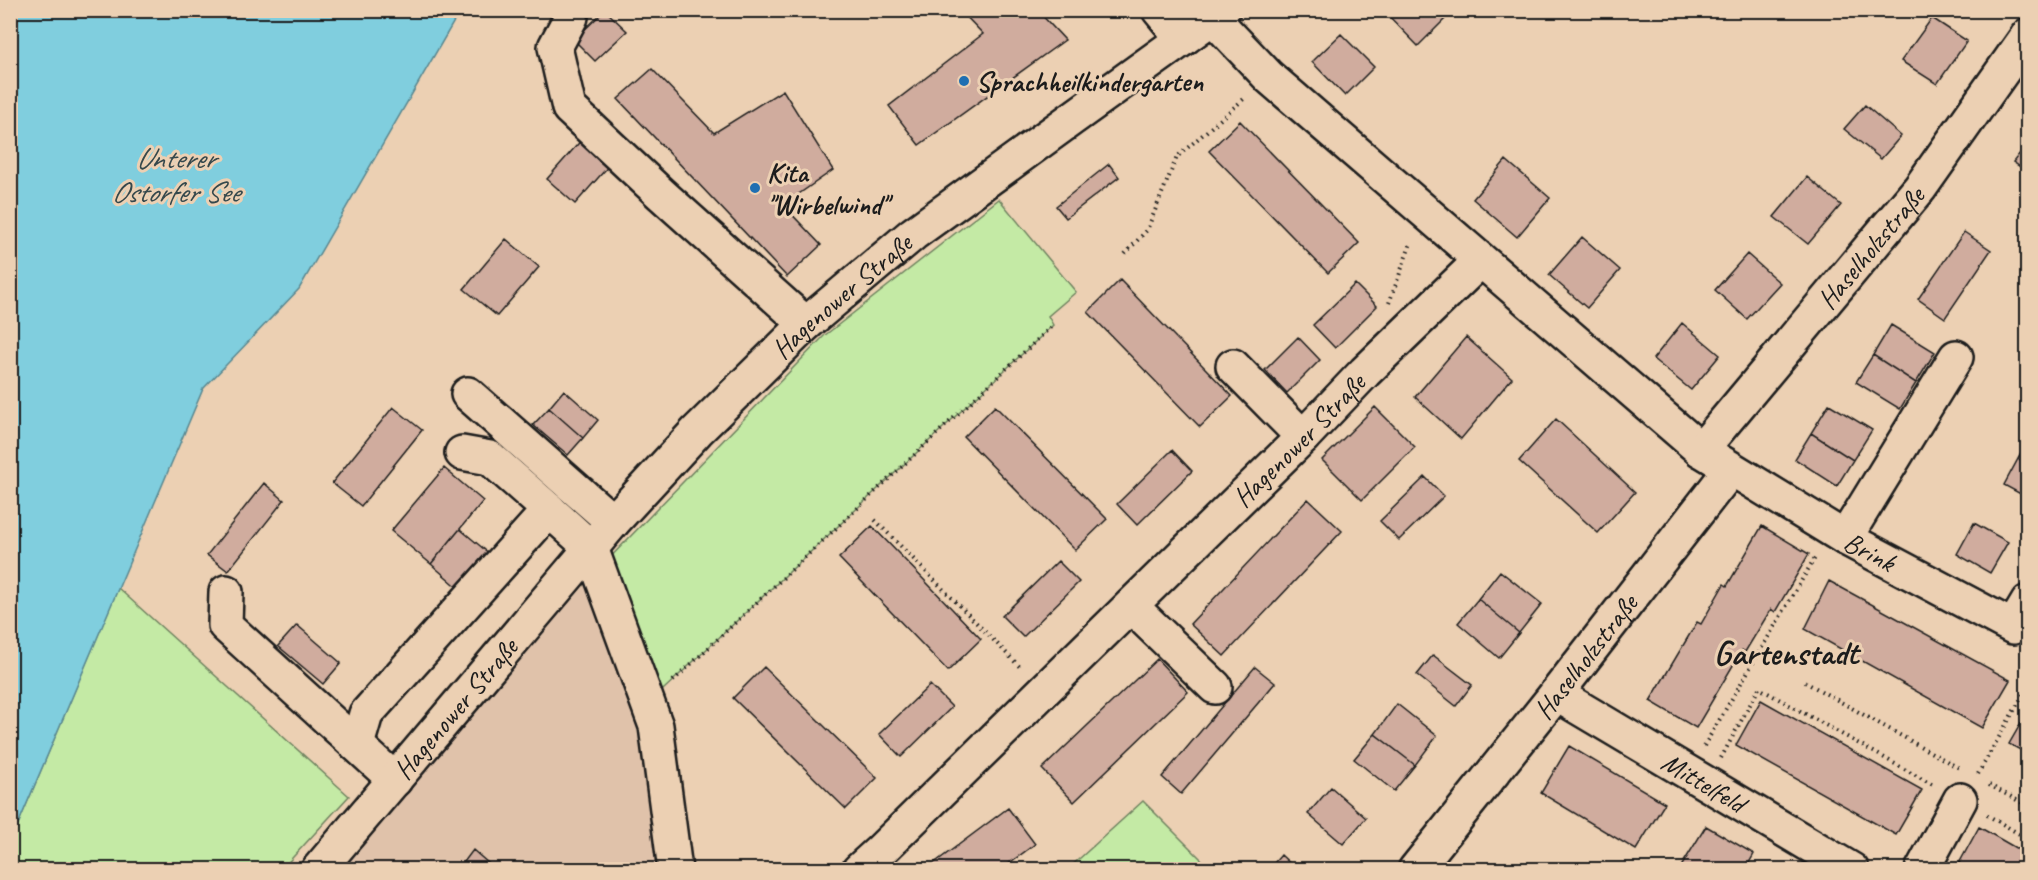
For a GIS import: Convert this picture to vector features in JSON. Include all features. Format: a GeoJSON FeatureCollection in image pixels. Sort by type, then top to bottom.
{"type":"FeatureCollection","features":[{"type":"Feature","properties":{"kind":"street"},"geometry":{"type":"LineString","coordinates":[[1159,10],[1183,39]]}},
{"type":"Feature","properties":{"kind":"street","name":"Hagenower Straße"},"geometry":{"type":"LineString","coordinates":[[318,870],[613,522],[697,431],[806,324],[914,234],[1218,14],[1269,77],[1480,261],[1365,372],[1304,437],[859,870]]}},
{"type":"Feature","properties":{"kind":"street"},"geometry":{"type":"LineString","coordinates":[[571,17],[555,47],[569,108],[806,324]]}},
{"type":"Feature","properties":{"kind":"street","name":"Haselholzstraße"},"geometry":{"type":"LineString","coordinates":[[1701,450],[1920,188],[2028,35]]}},
{"type":"Feature","properties":{"kind":"street"},"geometry":{"type":"LineString","coordinates":[[1480,261],[1701,450],[1731,470]]}},
{"type":"Feature","properties":{"kind":"street"},"geometry":{"type":"LineString","coordinates":[[1839,534],[1956,357]]}},
{"type":"Feature","properties":{"kind":"street"},"geometry":{"type":"LineString","coordinates":[[1233,366],[1304,437]]}},
{"type":"Feature","properties":{"kind":"street"},"geometry":{"type":"LineString","coordinates":[[468,394],[613,522]]}},
{"type":"Feature","properties":{"kind":"street"},"geometry":{"type":"LineString","coordinates":[[462,453],[490,458],[591,548],[656,726],[675,870]]}},
{"type":"Feature","properties":{"kind":"street","name":"Haselholzstraße"},"geometry":{"type":"LineString","coordinates":[[1415,870],[1731,470]]}},
{"type":"Feature","properties":{"kind":"street","name":"Brink"},"geometry":{"type":"LineString","coordinates":[[1731,470],[1839,534],[2023,621]]}},
{"type":"Feature","properties":{"kind":"street"},"geometry":{"type":"LineString","coordinates":[[357,745],[366,714],[549,510]]}},
{"type":"Feature","properties":{"kind":"street"},"geometry":{"type":"LineString","coordinates":[[226,592],[225,625],[394,780]]}},
{"type":"Feature","properties":{"kind":"street"},"geometry":{"type":"LineString","coordinates":[[1131,606],[1215,687]]}},
{"type":"Feature","properties":{"kind":"street","name":"Mittelfeld"},"geometry":{"type":"LineString","coordinates":[[1556,694],[1852,870]]}},
{"type":"Feature","properties":{"kind":"street"},"geometry":{"type":"LineString","coordinates":[[1922,870],[1973,783]]}},
{"type":"Feature","properties":{"kind":"path"},"geometry":{"type":"LineString","coordinates":[[1125,254],[1147,230],[1177,157],[1269,77]]}},
{"type":"Feature","properties":{"kind":"path"},"geometry":{"type":"LineString","coordinates":[[1388,307],[1422,210]]}},
{"type":"Feature","properties":{"kind":"path"},"geometry":{"type":"LineString","coordinates":[[648,704],[1053,325]]}},
{"type":"Feature","properties":{"kind":"path"},"geometry":{"type":"LineString","coordinates":[[875,520],[1044,691]]}},
{"type":"Feature","properties":{"kind":"path"},"geometry":{"type":"LineString","coordinates":[[1698,778],[1839,534]]}},
{"type":"Feature","properties":{"kind":"path"},"geometry":{"type":"LineString","coordinates":[[1804,682],[1973,783],[2028,838]]}},
{"type":"Feature","properties":{"kind":"path"},"geometry":{"type":"LineString","coordinates":[[1973,783],[2028,686]]}},
{"type":"Feature","properties":{"kind":"path"},"geometry":{"type":"LineString","coordinates":[[1698,778],[1759,688],[2028,806]]}},
{"type":"Feature","properties":{"kind":"shaded area"},"geometry":{"type":"Polygon","coordinates":[[[599,569],[656,726],[675,869],[336,870],[599,569]]]}},
{"type":"Feature","properties":{"kind":"green space"},"geometry":{"type":"Polygon","coordinates":[[[999,199],[1076,292],[1048,316],[1053,325],[648,704],[599,569],[824,336],[999,199]]]}},
{"type":"Feature","properties":{"kind":"green space"},"geometry":{"type":"Polygon","coordinates":[[[118,588],[349,796],[282,869],[11,869],[11,841],[118,588]]]}},
{"type":"Feature","properties":{"kind":"green space"},"geometry":{"type":"Polygon","coordinates":[[[1143,801],[1211,869],[1068,869],[1143,801]]]}},
{"type":"Feature","properties":{"kind":"water","name":"Unterer Ostorfer See"},"geometry":{"type":"Polygon","coordinates":[[[11,10],[460,11],[299,289],[203,389],[11,841],[11,10]]]}},
{"type":"Feature","properties":{"kind":"building"},"geometry":{"type":"Polygon","coordinates":[[[605,10],[627,31],[595,61],[574,40],[605,10]]]}},
{"type":"Feature","properties":{"kind":"building","name":"Sprachheilkindergarten"},"geometry":{"type":"Polygon","coordinates":[[[960,10],[1037,10],[1065,40],[919,145],[889,106],[983,34],[960,10]]]}},
{"type":"Feature","properties":{"kind":"building"},"geometry":{"type":"Polygon","coordinates":[[[1383,10],[1454,10],[1418,46],[1383,10]]]}},
{"type":"Feature","properties":{"kind":"building"},"geometry":{"type":"Polygon","coordinates":[[[1932,18],[1967,41],[1937,84],[1901,61],[1932,18]]]}},
{"type":"Feature","properties":{"kind":"building"},"geometry":{"type":"Polygon","coordinates":[[[1341,34],[1374,67],[1345,96],[1312,62],[1341,34]]]}},
{"type":"Feature","properties":{"kind":"building","name":"Kita \"Wirbelwind\""},"geometry":{"type":"Polygon","coordinates":[[[652,69],[714,133],[783,90],[833,170],[783,205],[821,245],[787,277],[618,99],[652,69]]]}},
{"type":"Feature","properties":{"kind":"building"},"geometry":{"type":"Polygon","coordinates":[[[1865,105],[1901,136],[1881,159],[1844,129],[1865,105]]]}},
{"type":"Feature","properties":{"kind":"building"},"geometry":{"type":"Polygon","coordinates":[[[1240,121],[1359,243],[1328,273],[1209,151],[1240,121]]]}},
{"type":"Feature","properties":{"kind":"building"},"geometry":{"type":"Polygon","coordinates":[[[585,136],[613,161],[575,204],[547,179],[585,136]]]}},
{"type":"Feature","properties":{"kind":"building"},"geometry":{"type":"Polygon","coordinates":[[[2028,143],[2028,172],[2013,162],[2028,143]]]}},
{"type":"Feature","properties":{"kind":"building"},"geometry":{"type":"Polygon","coordinates":[[[1506,160],[1550,198],[1517,237],[1473,199],[1506,160]]]}},
{"type":"Feature","properties":{"kind":"building"},"geometry":{"type":"Polygon","coordinates":[[[1109,164],[1119,177],[1066,218],[1056,206],[1109,164]]]}},
{"type":"Feature","properties":{"kind":"building"},"geometry":{"type":"Polygon","coordinates":[[[1807,177],[1841,205],[1808,244],[1774,217],[1807,177]]]}},
{"type":"Feature","properties":{"kind":"building"},"geometry":{"type":"Polygon","coordinates":[[[1964,232],[1991,250],[1945,318],[1918,299],[1964,232]]]}},
{"type":"Feature","properties":{"kind":"building"},"geometry":{"type":"Polygon","coordinates":[[[1582,237],[1620,270],[1587,308],[1549,275],[1582,237]]]}},
{"type":"Feature","properties":{"kind":"building"},"geometry":{"type":"Polygon","coordinates":[[[506,239],[539,267],[497,316],[464,289],[506,239]]]}},
{"type":"Feature","properties":{"kind":"building"},"geometry":{"type":"Polygon","coordinates":[[[1747,254],[1780,283],[1747,319],[1715,290],[1747,254]]]}},
{"type":"Feature","properties":{"kind":"building"},"geometry":{"type":"Polygon","coordinates":[[[1120,280],[1232,396],[1200,427],[1088,312],[1120,280]]]}},
{"type":"Feature","properties":{"kind":"building"},"geometry":{"type":"Polygon","coordinates":[[[1355,284],[1377,306],[1335,348],[1313,325],[1355,284]]]}},
{"type":"Feature","properties":{"kind":"building"},"geometry":{"type":"Polygon","coordinates":[[[1682,323],[1720,355],[1691,390],[1653,359],[1682,323]]]}},
{"type":"Feature","properties":{"kind":"building"},"geometry":{"type":"Polygon","coordinates":[[[1891,325],[1935,352],[1916,383],[1873,355],[1891,325]]]}},
{"type":"Feature","properties":{"kind":"building"},"geometry":{"type":"Polygon","coordinates":[[[1298,337],[1320,360],[1287,393],[1265,370],[1298,337]]]}},
{"type":"Feature","properties":{"kind":"building"},"geometry":{"type":"Polygon","coordinates":[[[1466,337],[1512,378],[1461,439],[1415,397],[1466,337]]]}},
{"type":"Feature","properties":{"kind":"building"},"geometry":{"type":"Polygon","coordinates":[[[1873,355],[1916,383],[1900,409],[1856,382],[1873,355]]]}},
{"type":"Feature","properties":{"kind":"building"},"geometry":{"type":"Polygon","coordinates":[[[564,390],[598,420],[583,438],[549,408],[564,390]]]}},
{"type":"Feature","properties":{"kind":"building"},"geometry":{"type":"Polygon","coordinates":[[[1829,404],[1872,430],[1853,460],[1811,433],[1829,404]]]}},
{"type":"Feature","properties":{"kind":"building"},"geometry":{"type":"Polygon","coordinates":[[[995,406],[1107,519],[1075,550],[964,437],[995,406]]]}},
{"type":"Feature","properties":{"kind":"building"},"geometry":{"type":"Polygon","coordinates":[[[393,407],[422,430],[361,506],[332,483],[393,407]]]}},
{"type":"Feature","properties":{"kind":"building"},"geometry":{"type":"Polygon","coordinates":[[[1375,407],[1415,447],[1362,500],[1322,460],[1375,407]]]}},
{"type":"Feature","properties":{"kind":"building"},"geometry":{"type":"Polygon","coordinates":[[[549,408],[583,438],[568,455],[533,425],[549,408]]]}},
{"type":"Feature","properties":{"kind":"building"},"geometry":{"type":"Polygon","coordinates":[[[1556,419],[1635,492],[1598,533],[1519,461],[1556,419]]]}},
{"type":"Feature","properties":{"kind":"building"},"geometry":{"type":"Polygon","coordinates":[[[1811,433],[1853,460],[1837,486],[1795,459],[1811,433]]]}},
{"type":"Feature","properties":{"kind":"building"},"geometry":{"type":"Polygon","coordinates":[[[2028,441],[2028,464],[2018,459],[2028,441]]]}},
{"type":"Feature","properties":{"kind":"building"},"geometry":{"type":"Polygon","coordinates":[[[1172,450],[1192,471],[1137,525],[1117,504],[1172,450]]]}},
{"type":"Feature","properties":{"kind":"building"},"geometry":{"type":"Polygon","coordinates":[[[2018,459],[2028,464],[2028,498],[2004,485],[2018,459]]]}},
{"type":"Feature","properties":{"kind":"building"},"geometry":{"type":"Polygon","coordinates":[[[444,468],[483,501],[431,564],[391,531],[444,468]]]}},
{"type":"Feature","properties":{"kind":"building"},"geometry":{"type":"Polygon","coordinates":[[[1425,477],[1444,496],[1399,540],[1380,521],[1425,477]]]}},
{"type":"Feature","properties":{"kind":"building"},"geometry":{"type":"Polygon","coordinates":[[[264,483],[284,500],[228,571],[207,555],[264,483]]]}},
{"type":"Feature","properties":{"kind":"building"},"geometry":{"type":"Polygon","coordinates":[[[1308,499],[1342,531],[1224,656],[1190,624],[1308,499]]]}},
{"type":"Feature","properties":{"kind":"building"},"geometry":{"type":"Polygon","coordinates":[[[1974,523],[2008,542],[1990,573],[1957,554],[1974,523]]]}},
{"type":"Feature","properties":{"kind":"building"},"geometry":{"type":"Polygon","coordinates":[[[872,526],[981,639],[948,671],[839,558],[872,526]]]}},
{"type":"Feature","properties":{"kind":"building"},"geometry":{"type":"Polygon","coordinates":[[[1762,526],[1809,554],[1775,612],[1771,609],[1745,652],[1742,650],[1696,728],[1650,701],[1697,622],[1701,624],[1724,584],[1727,586],[1762,526]]]}},
{"type":"Feature","properties":{"kind":"building"},"geometry":{"type":"Polygon","coordinates":[[[460,529],[491,555],[461,590],[431,564],[460,529]]]}},
{"type":"Feature","properties":{"kind":"building"},"geometry":{"type":"Polygon","coordinates":[[[1058,561],[1079,582],[1023,637],[1002,616],[1058,561]]]}},
{"type":"Feature","properties":{"kind":"building"},"geometry":{"type":"Polygon","coordinates":[[[1500,571],[1542,604],[1519,633],[1478,599],[1500,571]]]}},
{"type":"Feature","properties":{"kind":"building"},"geometry":{"type":"Polygon","coordinates":[[[1829,581],[2010,680],[1982,728],[1805,629],[1829,581]]]}},
{"type":"Feature","properties":{"kind":"building"},"geometry":{"type":"Polygon","coordinates":[[[1478,599],[1519,633],[1499,658],[1458,623],[1478,599]]]}},
{"type":"Feature","properties":{"kind":"building"},"geometry":{"type":"Polygon","coordinates":[[[297,625],[341,663],[323,684],[278,646],[297,625]]]}},
{"type":"Feature","properties":{"kind":"building"},"geometry":{"type":"Polygon","coordinates":[[[1433,655],[1472,685],[1456,706],[1417,675],[1433,655]]]}},
{"type":"Feature","properties":{"kind":"building"},"geometry":{"type":"Polygon","coordinates":[[[1157,659],[1188,692],[1074,802],[1042,769],[1157,659]]]}},
{"type":"Feature","properties":{"kind":"building"},"geometry":{"type":"Polygon","coordinates":[[[764,667],[877,778],[846,809],[733,698],[764,667]]]}},
{"type":"Feature","properties":{"kind":"building"},"geometry":{"type":"Polygon","coordinates":[[[1255,667],[1275,683],[1181,794],[1162,777],[1255,667]]]}},
{"type":"Feature","properties":{"kind":"building"},"geometry":{"type":"Polygon","coordinates":[[[930,685],[952,707],[901,757],[879,734],[930,685]]]}},
{"type":"Feature","properties":{"kind":"building"},"geometry":{"type":"Polygon","coordinates":[[[1761,700],[1922,790],[1896,835],[1736,745],[1761,700]]]}},
{"type":"Feature","properties":{"kind":"building"},"geometry":{"type":"Polygon","coordinates":[[[1397,704],[1437,736],[1415,765],[1375,734],[1397,704]]]}},
{"type":"Feature","properties":{"kind":"building"},"geometry":{"type":"Polygon","coordinates":[[[2028,711],[2028,754],[2009,744],[2028,711]]]}},
{"type":"Feature","properties":{"kind":"building"},"geometry":{"type":"Polygon","coordinates":[[[1375,734],[1415,765],[1394,791],[1354,759],[1375,734]]]}},
{"type":"Feature","properties":{"kind":"building"},"geometry":{"type":"Polygon","coordinates":[[[1569,746],[1665,803],[1636,850],[1541,793],[1569,746]]]}},
{"type":"Feature","properties":{"kind":"building"},"geometry":{"type":"Polygon","coordinates":[[[1331,787],[1366,818],[1343,844],[1308,814],[1331,787]]]}},
{"type":"Feature","properties":{"kind":"building"},"geometry":{"type":"Polygon","coordinates":[[[1008,808],[1035,844],[1000,870],[925,870],[1008,808]]]}},
{"type":"Feature","properties":{"kind":"building"},"geometry":{"type":"Polygon","coordinates":[[[1706,826],[1754,854],[1745,870],[1679,870],[1706,826]]]}},
{"type":"Feature","properties":{"kind":"building"},"geometry":{"type":"Polygon","coordinates":[[[1979,827],[2028,855],[2028,870],[1956,869],[1979,827]]]}},
{"type":"Feature","properties":{"kind":"building"},"geometry":{"type":"Polygon","coordinates":[[[473,850],[496,870],[458,870],[473,850]]]}},
{"type":"Feature","properties":{"kind":"building"},"geometry":{"type":"Polygon","coordinates":[[[1281,855],[1297,870],[1268,870],[1281,855]]]}},
{"type":"Feature","properties":{"kind":"place","name":"Sprachheilkindergarten"},"geometry":{"type":"Point","coordinates":[964,81]}},
{"type":"Feature","properties":{"kind":"place","name":"Kita \"Wirbelwind\""},"geometry":{"type":"Point","coordinates":[755,188]}},
{"type":"Feature","properties":{"kind":"district","name":"Gartenstadt"},"geometry":{"type":"Point","coordinates":[1786,652]}}]}
